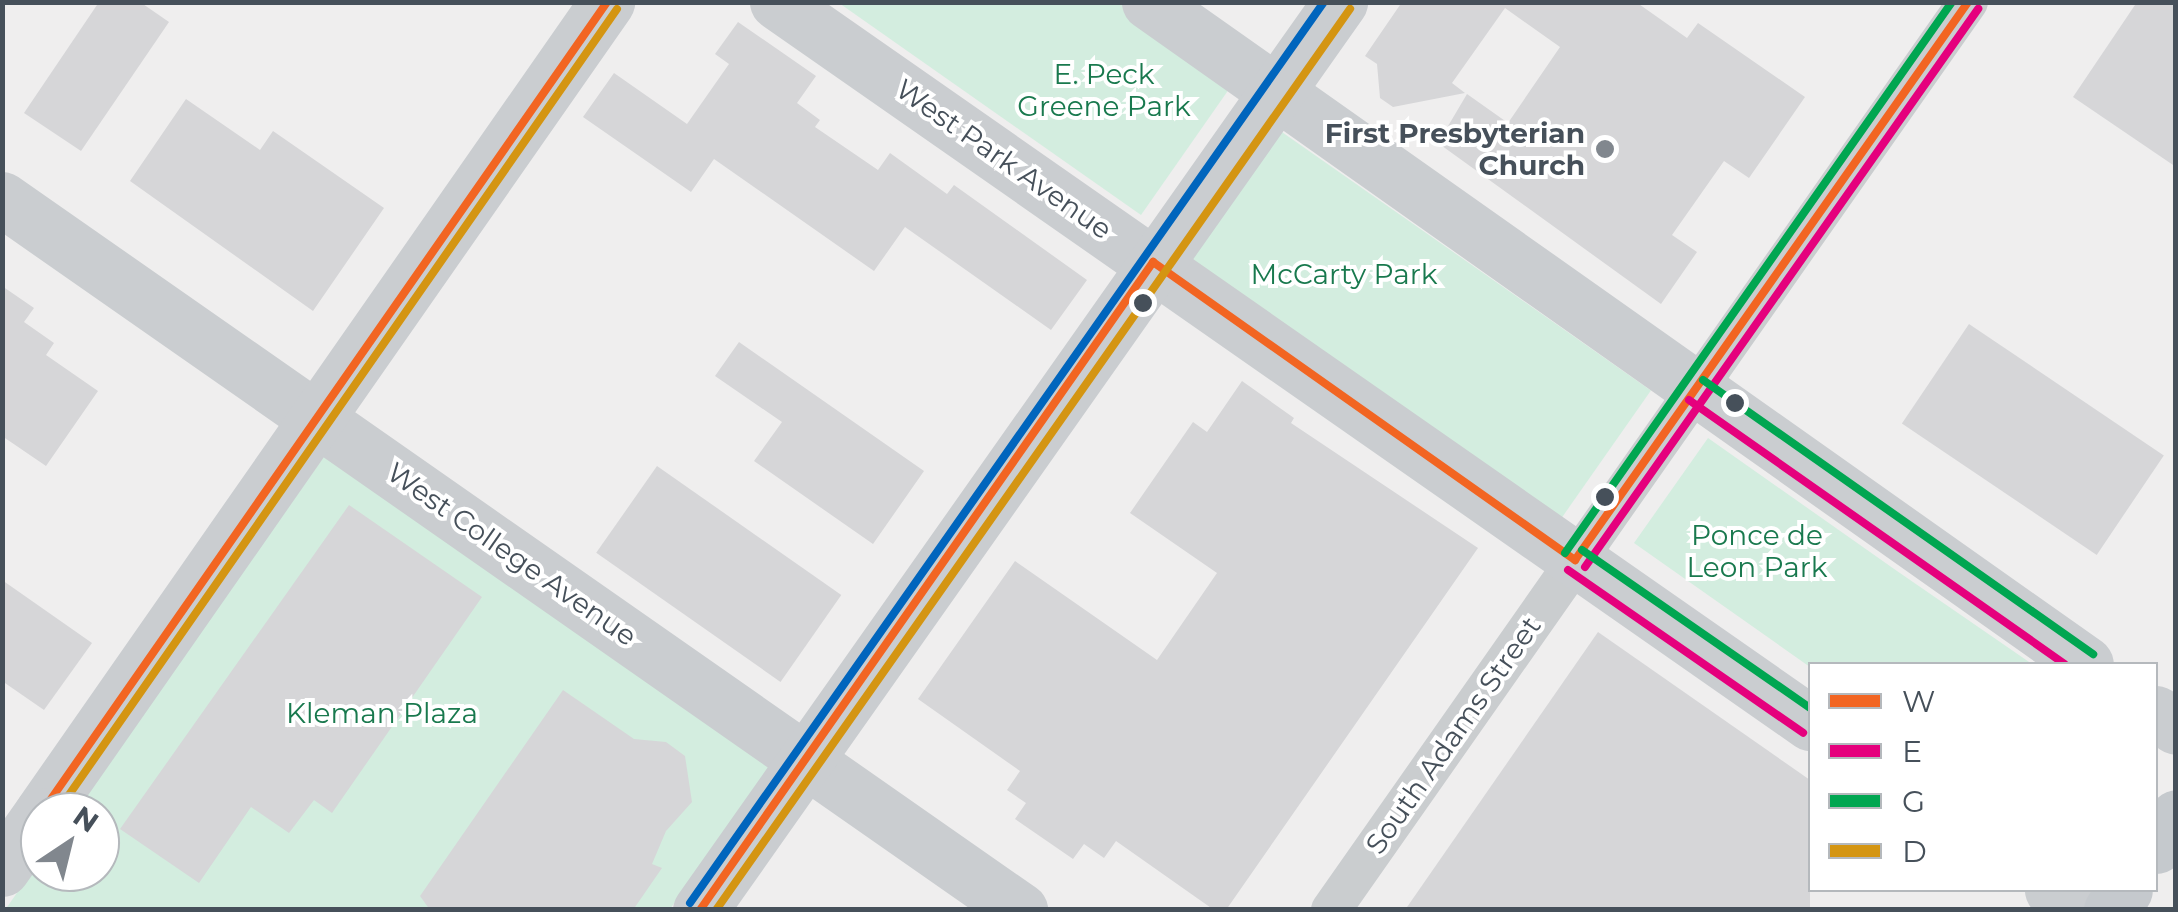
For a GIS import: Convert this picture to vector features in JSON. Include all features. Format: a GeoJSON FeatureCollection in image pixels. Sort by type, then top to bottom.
{"type":"FeatureCollection","features":[{"type":"Feature","properties":{"kind":"main road"},"geometry":{"type":"LineString","coordinates":[[2158,843],[2176,817]]}},
{"type":"Feature","properties":{"kind":"street"},"geometry":{"type":"LineString","coordinates":[[56,792],[607,2]]}},
{"type":"Feature","properties":{"kind":"street","name":"West Park Avenue"},"geometry":{"type":"LineString","coordinates":[[777,2],[1808,723]]}},
{"type":"Feature","properties":{"kind":"street"},"geometry":{"type":"LineString","coordinates":[[1148,2],[2083,662]]}},
{"type":"Feature","properties":{"kind":"street"},"geometry":{"type":"LineString","coordinates":[[700,910],[1153,262],[1340,2]]}},
{"type":"Feature","properties":{"kind":"street","name":"South Adams Street"},"geometry":{"type":"LineString","coordinates":[[1331,910],[1968,2]]}},
{"type":"Feature","properties":{"kind":"street","name":"West College Avenue"},"geometry":{"type":"LineString","coordinates":[[2,199],[1020,910]]}},
{"type":"Feature","properties":{"kind":"street"},"geometry":{"type":"LineString","coordinates":[[2,869],[20,844]]}},
{"type":"Feature","properties":{"kind":"street"},"geometry":{"type":"LineString","coordinates":[[2055,892],[2081,910]]}},
{"type":"Feature","properties":{"kind":"green space","name":"E. Peck Greene Park"},"geometry":{"type":"Polygon","coordinates":[[[839,3],[1121,3],[1234,82],[1141,215],[839,3]]]}},
{"type":"Feature","properties":{"kind":"green space","name":"McCarty Park"},"geometry":{"type":"Polygon","coordinates":[[[1279,130],[1651,390],[1560,521],[1188,260],[1279,130]]]}},
{"type":"Feature","properties":{"kind":"green space","name":"Ponce de Leon Park"},"geometry":{"type":"Polygon","coordinates":[[[1708,438],[2029,662],[1808,662],[1808,666],[1634,543],[1708,438]]]}},
{"type":"Feature","properties":{"kind":"green space","name":"Kleman Plaza"},"geometry":{"type":"Polygon","coordinates":[[[330,448],[767,747],[769,770],[670,909],[5,910],[20,889],[20,892],[120,892],[120,792],[87,792],[330,448]]]}},
{"type":"Feature","properties":{"kind":"building"},"geometry":{"type":"Polygon","coordinates":[[[99,2],[140,2],[169,22],[81,151],[24,113],[99,2]]]}},
{"type":"Feature","properties":{"kind":"building"},"geometry":{"type":"Polygon","coordinates":[[[1402,2],[1636,2],[1687,38],[1698,23],[1805,97],[1749,178],[1724,161],[1672,235],[1697,252],[1661,304],[1438,143],[1467,94],[1508,123],[1560,47],[1505,8],[1452,83],[1465,93],[1393,107],[1380,98],[1377,64],[1365,56],[1402,2]]]}},
{"type":"Feature","properties":{"kind":"building"},"geometry":{"type":"Polygon","coordinates":[[[2137,2],[2176,2],[2176,167],[2073,97],[2137,2]]]}},
{"type":"Feature","properties":{"kind":"building"},"geometry":{"type":"Polygon","coordinates":[[[738,22],[816,76],[797,103],[820,120],[815,127],[878,170],[890,153],[947,194],[954,185],[1087,280],[1051,330],[905,227],[874,271],[714,159],[691,192],[583,117],[614,73],[687,124],[729,64],[715,54],[738,22]]]}},
{"type":"Feature","properties":{"kind":"building"},"geometry":{"type":"Polygon","coordinates":[[[186,99],[260,150],[273,131],[384,208],[313,311],[130,181],[186,99]]]}},
{"type":"Feature","properties":{"kind":"building"},"geometry":{"type":"Polygon","coordinates":[[[2,286],[34,308],[24,322],[54,343],[46,355],[98,391],[46,466],[2,436],[2,286]]]}},
{"type":"Feature","properties":{"kind":"building"},"geometry":{"type":"Polygon","coordinates":[[[1969,324],[2164,455],[2097,555],[1902,423],[1969,324]]]}},
{"type":"Feature","properties":{"kind":"building"},"geometry":{"type":"Polygon","coordinates":[[[739,342],[924,471],[873,544],[754,461],[782,422],[715,376],[739,342]]]}},
{"type":"Feature","properties":{"kind":"building"},"geometry":{"type":"Polygon","coordinates":[[[1242,381],[1294,418],[1291,423],[1478,548],[1226,910],[1214,910],[1116,841],[1104,858],[1084,844],[1073,859],[1015,819],[1026,803],[1007,790],[1020,771],[918,699],[1015,561],[1157,660],[1217,573],[1130,513],[1193,422],[1207,432],[1242,381]]]}},
{"type":"Feature","properties":{"kind":"building"},"geometry":{"type":"Polygon","coordinates":[[[657,466],[841,595],[781,682],[596,553],[657,466]]]}},
{"type":"Feature","properties":{"kind":"building"},"geometry":{"type":"Polygon","coordinates":[[[349,505],[482,597],[332,813],[314,800],[289,833],[251,807],[199,883],[120,829],[349,505]]]}},
{"type":"Feature","properties":{"kind":"building"},"geometry":{"type":"Polygon","coordinates":[[[2,580],[92,643],[44,710],[2,681],[2,580]]]}},
{"type":"Feature","properties":{"kind":"building"},"geometry":{"type":"Polygon","coordinates":[[[1598,632],[1808,779],[1810,910],[1405,910],[1598,632]]]}},
{"type":"Feature","properties":{"kind":"building"},"geometry":{"type":"Polygon","coordinates":[[[563,690],[634,739],[666,742],[685,756],[692,802],[666,831],[652,864],[662,868],[633,910],[430,910],[420,896],[563,690]]]}},
{"type":"Feature","properties":{"kind":"transit line","name":"W"},"geometry":{"type":"LineString","coordinates":[[56,792],[607,2]]}},
{"type":"Feature","properties":{"kind":"transit line"},"geometry":{"type":"LineString","coordinates":[[690,903],[1324,2]]}},
{"type":"Feature","properties":{"kind":"transit line","name":"G"},"geometry":{"type":"LineString","coordinates":[[1565,553],[1952,2]]}},
{"type":"Feature","properties":{"kind":"transit line","name":"W"},"geometry":{"type":"LineString","coordinates":[[700,910],[1153,262],[1575,560],[1968,2]]}},
{"type":"Feature","properties":{"kind":"transit line","name":"D"},"geometry":{"type":"LineString","coordinates":[[71,792],[617,9]]}},
{"type":"Feature","properties":{"kind":"transit line","name":"D"},"geometry":{"type":"LineString","coordinates":[[716,910],[1350,9]]}},
{"type":"Feature","properties":{"kind":"transit line","name":"E"},"geometry":{"type":"LineString","coordinates":[[1585,567],[1978,9]]}},
{"type":"Feature","properties":{"kind":"transit line","name":"G"},"geometry":{"type":"LineString","coordinates":[[1703,380],[2093,654]]}},
{"type":"Feature","properties":{"kind":"transit line","name":"E"},"geometry":{"type":"LineString","coordinates":[[1689,400],[2062,662]]}},
{"type":"Feature","properties":{"kind":"transit line","name":"G"},"geometry":{"type":"LineString","coordinates":[[1582,550],[1808,707]]}},
{"type":"Feature","properties":{"kind":"transit line","name":"E"},"geometry":{"type":"LineString","coordinates":[[1568,570],[1803,733]]}},
{"type":"Feature","properties":{"kind":"place","name":"First Presbyterian Church"},"geometry":{"type":"Point","coordinates":[1605,149]}}]}
